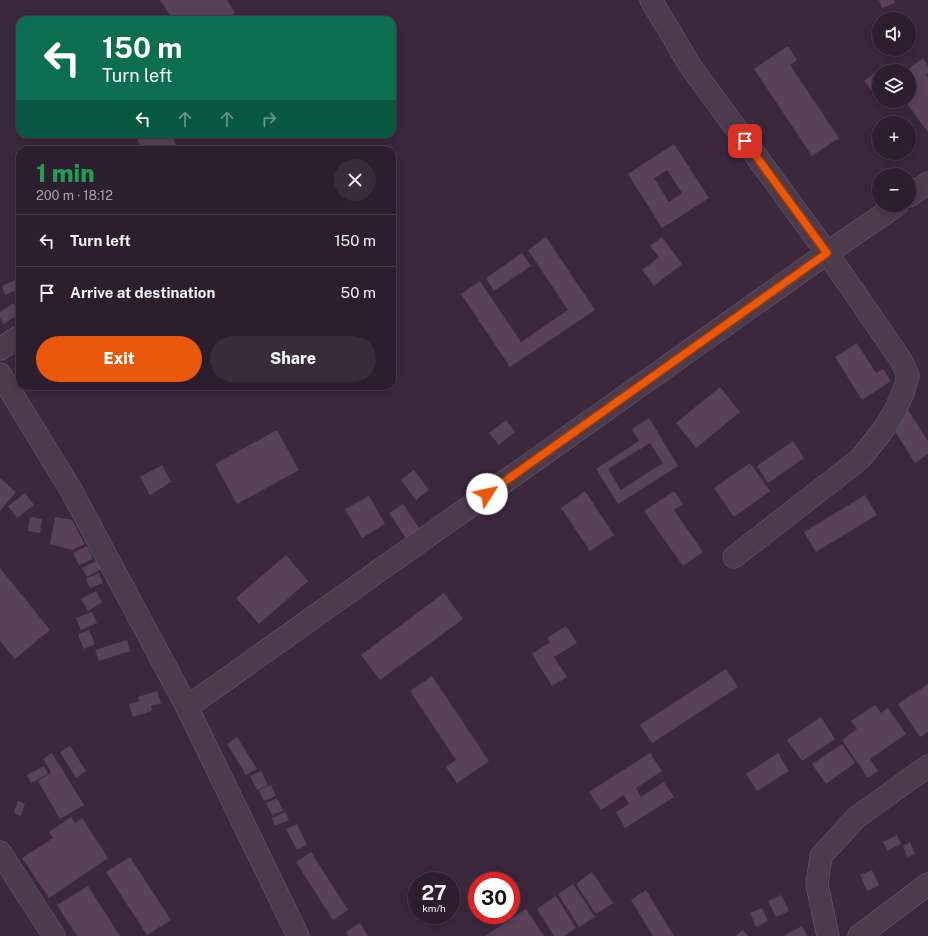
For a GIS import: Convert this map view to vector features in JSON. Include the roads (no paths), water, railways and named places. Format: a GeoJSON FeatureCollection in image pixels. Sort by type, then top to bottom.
{"type":"FeatureCollection","features":[{"type":"Feature","properties":{"kind":"street"},"geometry":{"type":"LineString","coordinates":[[651,0],[690,66],[827,253],[901,360],[908,376],[903,393],[895,411],[884,429],[860,460],[734,557]]}},
{"type":"Feature","properties":{"kind":"street"},"geometry":{"type":"LineString","coordinates":[[916,191],[928,183]]}},
{"type":"Feature","properties":{"kind":"street"},"geometry":{"type":"LineString","coordinates":[[187,707],[887,212]]}},
{"type":"Feature","properties":{"kind":"street"},"geometry":{"type":"LineString","coordinates":[[0,349],[16,339]]}},
{"type":"Feature","properties":{"kind":"street"},"geometry":{"type":"LineString","coordinates":[[0,374],[71,490],[187,707],[298,936]]}},
{"type":"Feature","properties":{"kind":"street"},"geometry":{"type":"LineString","coordinates":[[828,936],[817,885],[821,856],[857,817],[928,766]]}},
{"type":"Feature","properties":{"kind":"street"},"geometry":{"type":"LineString","coordinates":[[0,852],[54,936]]}},
{"type":"Feature","properties":{"kind":"street"},"geometry":{"type":"LineString","coordinates":[[859,936],[928,884]]}}]}
